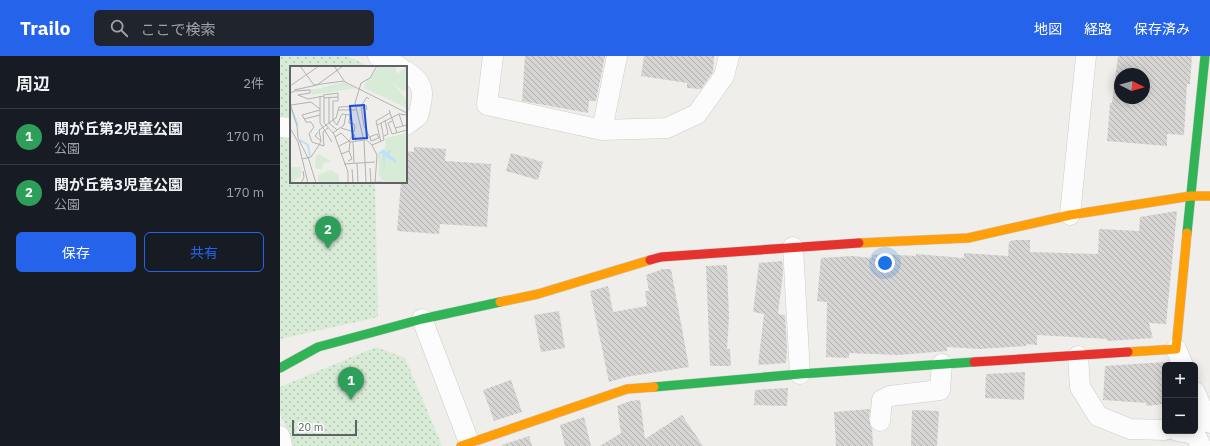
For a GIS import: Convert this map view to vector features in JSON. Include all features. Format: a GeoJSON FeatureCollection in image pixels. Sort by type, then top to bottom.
{"type":"FeatureCollection","features":[{"type":"Feature","properties":{"kind":"street"},"geometry":{"type":"LineString","coordinates":[[378,56],[398,66]]}},
{"type":"Feature","properties":{"kind":"street"},"geometry":{"type":"LineString","coordinates":[[493,56],[487,105],[602,130],[667,128],[697,114],[724,76],[729,56]]}},
{"type":"Feature","properties":{"kind":"street"},"geometry":{"type":"LineString","coordinates":[[602,130],[617,56]]}},
{"type":"Feature","properties":{"kind":"street"},"geometry":{"type":"LineString","coordinates":[[1070,215],[1086,56]]}},
{"type":"Feature","properties":{"kind":"street"},"geometry":{"type":"LineString","coordinates":[[422,319],[465,444],[627,389],[800,374],[1078,356],[1180,357],[1191,196],[1205,56]]}},
{"type":"Feature","properties":{"kind":"street"},"geometry":{"type":"LineString","coordinates":[[407,72],[416,78],[424,95],[418,116],[407,124]]}},
{"type":"Feature","properties":{"kind":"street"},"geometry":{"type":"LineString","coordinates":[[280,368],[318,348],[422,319],[538,294],[661,257],[905,240],[968,238],[1070,215],[1191,196],[1210,196]]}},
{"type":"Feature","properties":{"kind":"street"},"geometry":{"type":"LineString","coordinates":[[793,247],[800,374]]}},
{"type":"Feature","properties":{"kind":"street"},"geometry":{"type":"LineString","coordinates":[[1078,356],[1080,387],[1098,416],[1130,429],[1162,430]]}},
{"type":"Feature","properties":{"kind":"street"},"geometry":{"type":"LineString","coordinates":[[880,421],[882,400],[890,396],[940,390],[942,364]]}},
{"type":"Feature","properties":{"kind":"street"},"geometry":{"type":"LineString","coordinates":[[1198,398],[1207,420],[1210,422]]}},
{"type":"Feature","properties":{"kind":"street"},"geometry":{"type":"LineString","coordinates":[[1194,434],[1201,446]]}},
{"type":"Feature","properties":{"kind":"street"},"geometry":{"type":"LineString","coordinates":[[280,436],[282,446]]}},
{"type":"Feature","properties":{"kind":"green space"},"geometry":{"type":"Polygon","coordinates":[[[280,56],[347,56],[369,66],[290,66],[290,119],[280,118],[280,56]]]}},
{"type":"Feature","properties":{"kind":"green space"},"geometry":{"type":"Polygon","coordinates":[[[280,138],[290,139],[290,183],[375,183],[378,317],[280,339],[280,138]]]}},
{"type":"Feature","properties":{"kind":"green space"},"geometry":{"type":"Polygon","coordinates":[[[376,347],[405,358],[442,446],[294,446],[280,413],[280,387],[376,347]]]}},
{"type":"Feature","properties":{"kind":"building"},"geometry":{"type":"Polygon","coordinates":[[[525,56],[605,56],[596,101],[589,101],[588,113],[522,101],[525,56]]]}},
{"type":"Feature","properties":{"kind":"building"},"geometry":{"type":"Polygon","coordinates":[[[644,56],[714,56],[713,72],[701,89],[687,88],[687,83],[641,76],[644,56]]]}},
{"type":"Feature","properties":{"kind":"building"},"geometry":{"type":"Polygon","coordinates":[[[1118,56],[1192,56],[1190,84],[1187,84],[1184,135],[1167,134],[1167,146],[1107,141],[1110,103],[1112,103],[1114,87],[1114,104],[1150,104],[1150,68],[1116,68],[1118,56]]]}},
{"type":"Feature","properties":{"kind":"building"},"geometry":{"type":"Polygon","coordinates":[[[414,147],[446,149],[445,161],[491,164],[487,227],[440,224],[439,234],[397,231],[401,183],[407,183],[407,151],[414,152],[414,147]]]}},
{"type":"Feature","properties":{"kind":"building"},"geometry":{"type":"Polygon","coordinates":[[[511,153],[543,162],[538,180],[506,171],[511,153]]]}},
{"type":"Feature","properties":{"kind":"building"},"geometry":{"type":"Polygon","coordinates":[[[1177,211],[1166,324],[1149,323],[1153,338],[1107,341],[1107,339],[1037,335],[1037,345],[1027,344],[1026,346],[980,349],[947,347],[947,351],[898,355],[849,353],[849,358],[826,357],[827,302],[817,301],[821,258],[852,256],[872,258],[872,255],[881,254],[916,256],[916,254],[964,258],[964,253],[1008,256],[1009,242],[1014,240],[1030,240],[1030,252],[1098,254],[1099,229],[1139,231],[1140,217],[1177,211]]]}},
{"type":"Feature","properties":{"kind":"building"},"geometry":{"type":"Polygon","coordinates":[[[782,261],[783,273],[778,314],[785,315],[787,348],[786,363],[758,365],[764,314],[753,312],[759,263],[782,261]]]}},
{"type":"Feature","properties":{"kind":"building"},"geometry":{"type":"Polygon","coordinates":[[[727,265],[729,317],[727,349],[730,349],[731,366],[710,366],[706,266],[727,265]]]}},
{"type":"Feature","properties":{"kind":"building"},"geometry":{"type":"Polygon","coordinates":[[[663,269],[671,269],[689,367],[626,377],[609,382],[590,291],[608,286],[613,312],[647,306],[645,291],[649,291],[646,275],[663,269]]]}},
{"type":"Feature","properties":{"kind":"building"},"geometry":{"type":"Polygon","coordinates":[[[559,311],[565,348],[541,352],[534,315],[559,311]]]}},
{"type":"Feature","properties":{"kind":"building"},"geometry":{"type":"Polygon","coordinates":[[[1162,362],[1162,404],[1146,406],[1146,403],[1103,400],[1105,366],[1162,362]]]}},
{"type":"Feature","properties":{"kind":"building"},"geometry":{"type":"Polygon","coordinates":[[[1025,372],[1024,400],[985,398],[986,374],[1025,372]]]}},
{"type":"Feature","properties":{"kind":"building"},"geometry":{"type":"Polygon","coordinates":[[[511,380],[522,412],[494,421],[483,390],[511,380]]]}},
{"type":"Feature","properties":{"kind":"building"},"geometry":{"type":"Polygon","coordinates":[[[788,388],[787,406],[754,405],[755,390],[788,388]]]}},
{"type":"Feature","properties":{"kind":"building"},"geometry":{"type":"Polygon","coordinates":[[[640,400],[645,439],[682,415],[703,446],[600,446],[621,433],[617,406],[630,401],[640,400]]]}},
{"type":"Feature","properties":{"kind":"building"},"geometry":{"type":"Polygon","coordinates":[[[870,409],[869,420],[872,429],[873,446],[836,446],[834,412],[870,409]]]}},
{"type":"Feature","properties":{"kind":"building"},"geometry":{"type":"Polygon","coordinates":[[[912,410],[939,411],[937,446],[911,446],[912,410]]]}},
{"type":"Feature","properties":{"kind":"building"},"geometry":{"type":"Polygon","coordinates":[[[584,417],[591,446],[565,446],[560,425],[584,417]]]}},
{"type":"Feature","properties":{"kind":"building"},"geometry":{"type":"Polygon","coordinates":[[[529,436],[532,446],[502,446],[502,445],[529,436]]]}},
{"type":"Feature","properties":{"kind":"traffic: fast"},"geometry":{"type":"LineString","coordinates":[[1187,233],[1205,56]]}},
{"type":"Feature","properties":{"kind":"traffic: fast"},"geometry":{"type":"LineString","coordinates":[[280,368],[318,347],[422,319],[500,302]]}},
{"type":"Feature","properties":{"kind":"traffic: fast"},"geometry":{"type":"LineString","coordinates":[[654,387],[800,374],[974,362]]}},
{"type":"Feature","properties":{"kind":"traffic: slow"},"geometry":{"type":"LineString","coordinates":[[859,243],[968,238],[1070,215],[1191,196],[1210,196]]}},
{"type":"Feature","properties":{"kind":"traffic: slow"},"geometry":{"type":"LineString","coordinates":[[1128,352],[1176,349],[1187,233]]}},
{"type":"Feature","properties":{"kind":"traffic: slow"},"geometry":{"type":"LineString","coordinates":[[500,302],[538,294],[650,260]]}},
{"type":"Feature","properties":{"kind":"traffic: slow"},"geometry":{"type":"LineString","coordinates":[[461,446],[627,389],[654,387]]}},
{"type":"Feature","properties":{"kind":"traffic: jam"},"geometry":{"type":"LineString","coordinates":[[650,260],[661,257],[859,243]]}},
{"type":"Feature","properties":{"kind":"traffic: jam"},"geometry":{"type":"LineString","coordinates":[[974,362],[1128,352]]}},
{"type":"Feature","properties":{"kind":"place","name":"関が丘第3児童公園"},"geometry":{"type":"Point","coordinates":[328,249]}},
{"type":"Feature","properties":{"kind":"place","name":"関が丘第2児童公園"},"geometry":{"type":"Point","coordinates":[351,400]}}]}
